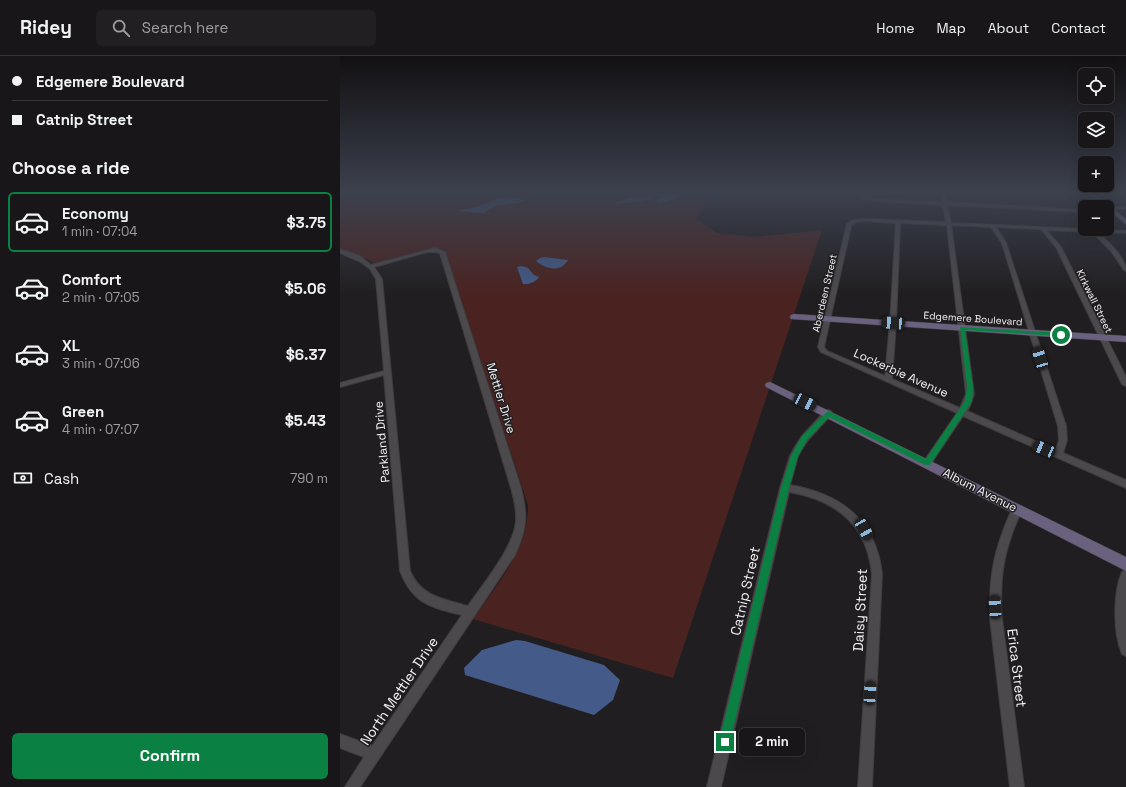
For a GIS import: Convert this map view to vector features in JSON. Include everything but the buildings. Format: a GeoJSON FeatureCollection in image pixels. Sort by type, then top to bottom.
{"type":"FeatureCollection","features":[{"type":"Feature","properties":{"kind":"street","name":"Aberdeen Street"},"geometry":{"type":"LineString","coordinates":[[822,348],[821,343],[849,227]]}},
{"type":"Feature","properties":{"kind":"street"},"geometry":{"type":"LineString","coordinates":[[888,380],[893,323],[898,227]]}},
{"type":"Feature","properties":{"kind":"street"},"geometry":{"type":"LineString","coordinates":[[927,463],[962,413],[970,394],[948,227]]}},
{"type":"Feature","properties":{"kind":"street"},"geometry":{"type":"LineString","coordinates":[[994,227],[1004,243],[1063,430],[1063,440],[1058,455]]}},
{"type":"Feature","properties":{"kind":"street"},"geometry":{"type":"LineString","coordinates":[[1012,227],[1078,230]]}},
{"type":"Feature","properties":{"kind":"street","name":"Kirkwall Street"},"geometry":{"type":"LineString","coordinates":[[1043,229],[1058,247],[1126,384]]}},
{"type":"Feature","properties":{"kind":"street"},"geometry":{"type":"LineString","coordinates":[[1114,232],[1126,232]]}},
{"type":"Feature","properties":{"kind":"street"},"geometry":{"type":"LineString","coordinates":[[1099,236],[1110,247],[1126,269]]}},
{"type":"Feature","properties":{"kind":"street","name":"Mettler Drive"},"geometry":{"type":"LineString","coordinates":[[372,266],[427,251],[438,250],[442,252],[516,488],[522,515],[520,532],[511,552],[471,612]]}},
{"type":"Feature","properties":{"kind":"street"},"geometry":{"type":"LineString","coordinates":[[340,251],[353,255],[372,266]]}},
{"type":"Feature","properties":{"kind":"street","name":"Parkland Drive"},"geometry":{"type":"LineString","coordinates":[[372,266],[379,279],[405,571],[407,579],[420,595],[429,600],[471,612]]}},
{"type":"Feature","properties":{"kind":"street","name":"Edgemere Boulevard"},"geometry":{"type":"LineString","coordinates":[[794,317],[1126,339]]}},
{"type":"Feature","properties":{"kind":"street","name":"Lockerbie Avenue"},"geometry":{"type":"LineString","coordinates":[[822,348],[824,352],[1126,484]]}},
{"type":"Feature","properties":{"kind":"street"},"geometry":{"type":"LineString","coordinates":[[340,385],[388,372]]}},
{"type":"Feature","properties":{"kind":"street","name":"Album Avenue"},"geometry":{"type":"LineString","coordinates":[[770,385],[1126,564]]}},
{"type":"Feature","properties":{"kind":"street","name":"Catnip Street"},"geometry":{"type":"LineString","coordinates":[[714,787],[785,488],[794,456],[805,438],[828,414]]}},
{"type":"Feature","properties":{"kind":"street","name":"Daisy Street"},"geometry":{"type":"LineString","coordinates":[[785,488],[823,497],[848,513],[864,529],[877,559],[865,787]]}},
{"type":"Feature","properties":{"kind":"street","name":"Erica Street"},"geometry":{"type":"LineString","coordinates":[[1017,509],[1000,551],[996,568],[994,595],[1017,787]]}},
{"type":"Feature","properties":{"kind":"street"},"geometry":{"type":"LineString","coordinates":[[1126,575],[1121,605],[1122,631],[1126,650]]}},
{"type":"Feature","properties":{"kind":"street","name":"North Mettler Drive"},"geometry":{"type":"LineString","coordinates":[[352,787],[471,612]]}},
{"type":"Feature","properties":{"kind":"street"},"geometry":{"type":"LineString","coordinates":[[340,741],[374,754]]}},
{"type":"Feature","properties":{"kind":"shaded area"},"geometry":{"type":"Polygon","coordinates":[[[340,227],[708,227],[717,233],[754,237],[822,230],[673,678],[473,619],[510,566],[523,537],[527,521],[528,505],[445,250],[432,249],[375,263],[363,257],[340,250],[340,227]]]}},
{"type":"Feature","properties":{"kind":"water"},"geometry":{"type":"Polygon","coordinates":[[[544,257],[568,260],[561,267],[548,268],[536,261],[544,257]]]}},
{"type":"Feature","properties":{"kind":"water"},"geometry":{"type":"Polygon","coordinates":[[[522,266],[528,268],[534,275],[539,277],[532,283],[523,284],[517,267],[522,266]]]}},
{"type":"Feature","properties":{"kind":"water"},"geometry":{"type":"Polygon","coordinates":[[[516,640],[525,641],[604,665],[620,680],[613,700],[594,715],[465,675],[464,668],[482,650],[516,640]]]}},
{"type":"Feature","properties":{"kind":"route"},"geometry":{"type":"LineString","coordinates":[[725,742],[785,488],[794,456],[814,427],[828,414],[927,463],[966,406],[970,394],[962,328],[1061,335]]}}]}
